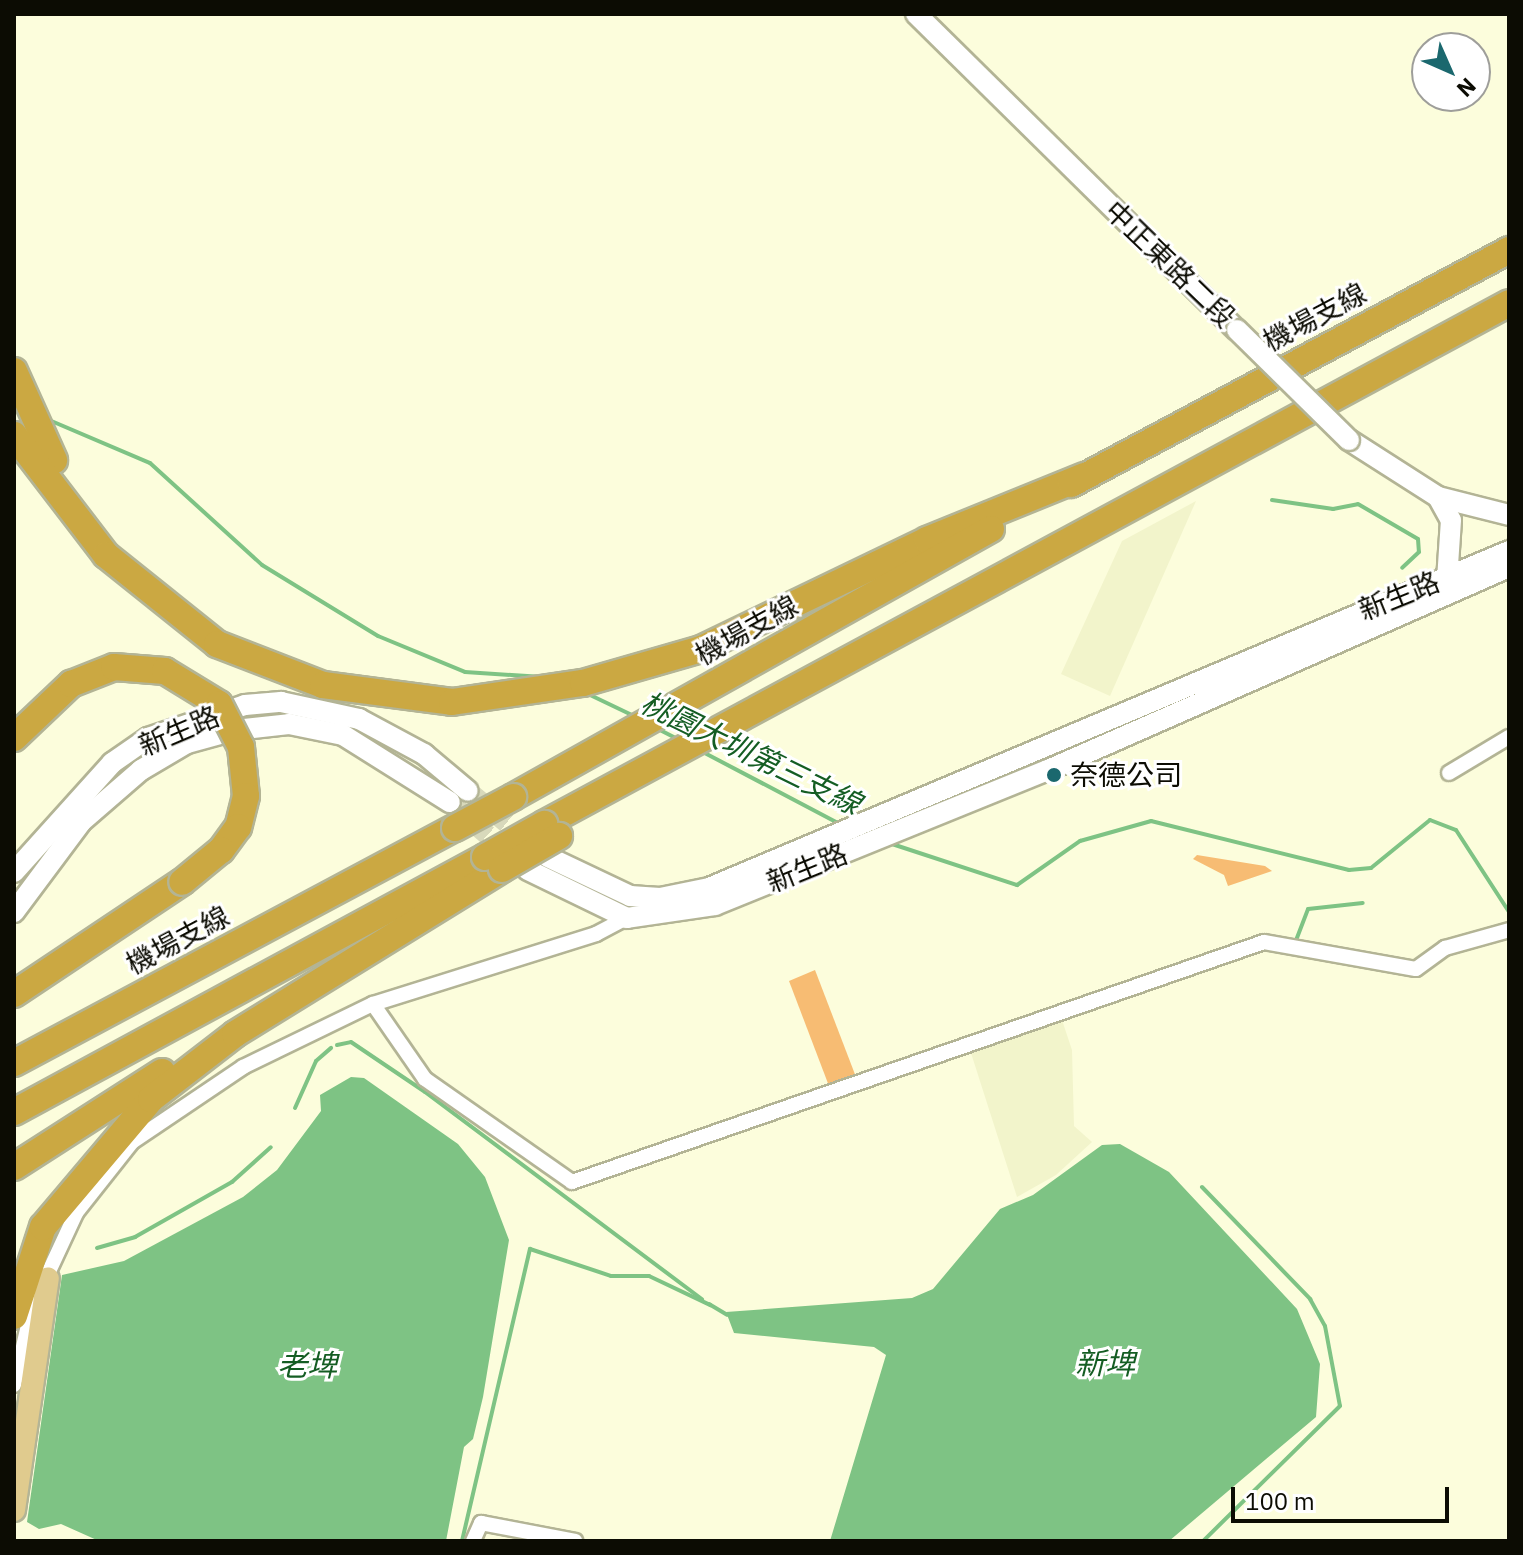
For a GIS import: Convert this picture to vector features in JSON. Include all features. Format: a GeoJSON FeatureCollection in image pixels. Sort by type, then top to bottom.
{"type":"FeatureCollection","features":[{"type":"Feature","properties":{"kind":"highway","name":"機場支線"},"geometry":{"type":"LineString","coordinates":[[14,1063],[452,815],[513,797],[1085,476],[1509,250]]}},
{"type":"Feature","properties":{"kind":"highway"},"geometry":{"type":"LineString","coordinates":[[14,1167],[550,839],[660,765],[852,657],[1509,303]]}},
{"type":"Feature","properties":{"kind":"highway"},"geometry":{"type":"LineString","coordinates":[[14,371],[61,471],[119,545],[206,619],[323,685]]}},
{"type":"Feature","properties":{"kind":"highway"},"geometry":{"type":"LineString","coordinates":[[19,439],[85,533],[161,605],[251,661],[323,685],[452,702],[636,670],[750,631],[927,540],[1085,476]]}},
{"type":"Feature","properties":{"kind":"highway"},"geometry":{"type":"LineString","coordinates":[[14,738],[71,684],[114,667],[165,671],[219,704],[241,747],[246,796],[238,827],[182,882],[14,994]]}},
{"type":"Feature","properties":{"kind":"highway"},"geometry":{"type":"LineString","coordinates":[[14,1112],[505,866]]}},
{"type":"Feature","properties":{"kind":"highway"},"geometry":{"type":"LineString","coordinates":[[14,1316],[43,1227],[69,1187],[151,1099],[235,1034]]}},
{"type":"Feature","properties":{"kind":"main road","name":"中正東路二段"},"geometry":{"type":"LineString","coordinates":[[916,14],[1349,440],[1438,497],[1509,515]]}},
{"type":"Feature","properties":{"kind":"main road"},"geometry":{"type":"LineString","coordinates":[[1438,497],[1451,520],[1450,574],[1509,551]]}},
{"type":"Feature","properties":{"kind":"main road"},"geometry":{"type":"LineString","coordinates":[[1442,596],[1509,567]]}},
{"type":"Feature","properties":{"kind":"main road","name":"新生路"},"geometry":{"type":"LineString","coordinates":[[627,918],[715,905],[903,829],[1442,596],[1450,574]]}},
{"type":"Feature","properties":{"kind":"main road","name":"新生路"},"geometry":{"type":"LineString","coordinates":[[550,839],[630,896],[660,898],[709,888],[1450,574]]}},
{"type":"Feature","properties":{"kind":"main road","name":"新生路"},"geometry":{"type":"LineString","coordinates":[[14,872],[112,763],[148,738],[245,705],[281,702],[359,719],[424,754],[468,791]]}},
{"type":"Feature","properties":{"kind":"main road","name":"新生路"},"geometry":{"type":"LineString","coordinates":[[14,912],[81,822],[141,770],[187,743],[235,730],[289,724],[343,735],[452,815]]}},
{"type":"Feature","properties":{"kind":"main road"},"geometry":{"type":"LineString","coordinates":[[505,866],[627,918]]}},
{"type":"Feature","properties":{"kind":"main road"},"geometry":{"type":"LineString","coordinates":[[14,1510],[18,1456],[48,1278]]}},
{"type":"Feature","properties":{"kind":"street"},"geometry":{"type":"LineString","coordinates":[[1449,773],[1509,737]]}},
{"type":"Feature","properties":{"kind":"street"},"geometry":{"type":"LineString","coordinates":[[14,1385],[32,1308],[76,1213],[132,1142],[243,1067],[373,1004],[627,918],[660,898]]}},
{"type":"Feature","properties":{"kind":"street"},"geometry":{"type":"LineString","coordinates":[[373,1004],[425,1079],[572,1182],[1264,942],[1416,969],[1445,948],[1504,934]]}},
{"type":"Feature","properties":{"kind":"street"},"geometry":{"type":"LineString","coordinates":[[473,1541],[481,1523],[575,1541]]}},
{"type":"Feature","properties":{"kind":"shaded area"},"geometry":{"type":"Polygon","coordinates":[[[1196,501],[1110,696],[1061,674],[1122,541],[1196,501]]]}},
{"type":"Feature","properties":{"kind":"shaded area"},"geometry":{"type":"Polygon","coordinates":[[[1197,855],[1265,866],[1272,871],[1228,886],[1224,875],[1193,859],[1197,855]]]}},
{"type":"Feature","properties":{"kind":"shaded area"},"geometry":{"type":"Polygon","coordinates":[[[815,970],[856,1077],[829,1086],[789,981],[815,970]]]}},
{"type":"Feature","properties":{"kind":"shaded area"},"geometry":{"type":"Polygon","coordinates":[[[1062,1020],[1072,1050],[1074,1126],[1092,1142],[1056,1175],[1017,1197],[971,1053],[1062,1020]]]}},
{"type":"Feature","properties":{"kind":"water","name":"老埤"},"geometry":{"type":"Polygon","coordinates":[[[351,1077],[364,1078],[458,1144],[485,1177],[509,1240],[483,1397],[473,1439],[464,1447],[446,1541],[99,1541],[61,1524],[39,1529],[27,1522],[62,1275],[124,1261],[243,1197],[277,1170],[321,1111],[320,1095],[351,1077]]]}},
{"type":"Feature","properties":{"kind":"water","name":"新埤"},"geometry":{"type":"Polygon","coordinates":[[[1120,1144],[1169,1172],[1297,1309],[1320,1364],[1316,1417],[1169,1541],[830,1541],[886,1355],[874,1347],[734,1333],[726,1312],[912,1298],[933,1289],[1000,1209],[1033,1195],[1102,1145],[1120,1144]]]}},
{"type":"Feature","properties":{"kind":"waterway","name":"桃園大圳第三支線"},"geometry":{"type":"LineString","coordinates":[[49,420],[150,463],[262,565],[378,636],[465,672],[543,677]]}},
{"type":"Feature","properties":{"kind":"waterway"},"geometry":{"type":"LineString","coordinates":[[1272,500],[1333,509],[1358,504],[1418,539],[1419,552],[1402,568]]}},
{"type":"Feature","properties":{"kind":"waterway","name":"桃園大圳第三支線"},"geometry":{"type":"LineString","coordinates":[[588,694],[634,716]]}},
{"type":"Feature","properties":{"kind":"waterway","name":"桃園大圳第三支線"},"geometry":{"type":"LineString","coordinates":[[656,728],[680,740]]}},
{"type":"Feature","properties":{"kind":"waterway"},"geometry":{"type":"LineString","coordinates":[[699,750],[840,824]]}},
{"type":"Feature","properties":{"kind":"waterway","name":"桃園大圳第三支線"},"geometry":{"type":"LineString","coordinates":[[889,843],[1017,885],[1080,841],[1151,821],[1349,870],[1371,868],[1430,820],[1456,830],[1509,912]]}},
{"type":"Feature","properties":{"kind":"waterway"},"geometry":{"type":"LineString","coordinates":[[1295,943],[1308,909],[1363,903]]}},
{"type":"Feature","properties":{"kind":"waterway"},"geometry":{"type":"LineString","coordinates":[[337,1045],[351,1042],[425,1092],[702,1299]]}},
{"type":"Feature","properties":{"kind":"waterway"},"geometry":{"type":"LineString","coordinates":[[295,1108],[316,1061],[331,1048]]}},
{"type":"Feature","properties":{"kind":"waterway"},"geometry":{"type":"LineString","coordinates":[[97,1248],[135,1237],[232,1182],[271,1147]]}},
{"type":"Feature","properties":{"kind":"waterway"},"geometry":{"type":"LineString","coordinates":[[1202,1187],[1310,1299],[1325,1326],[1340,1406],[1203,1541]]}},
{"type":"Feature","properties":{"kind":"waterway"},"geometry":{"type":"LineString","coordinates":[[462,1541],[530,1249],[611,1276],[649,1276],[710,1305]]}},
{"type":"Feature","properties":{"kind":"waterway"},"geometry":{"type":"LineString","coordinates":[[709,1304],[727,1315]]}},
{"type":"Feature","properties":{"kind":"tunnel"},"geometry":{"type":"LineString","coordinates":[[468,791],[533,845]]}},
{"type":"Feature","properties":{"kind":"tunnel"},"geometry":{"type":"LineString","coordinates":[[450,802],[510,855]]}},
{"type":"Feature","properties":{"kind":"place","name":"奈德公司"},"geometry":{"type":"Point","coordinates":[1054,775]}}]}
